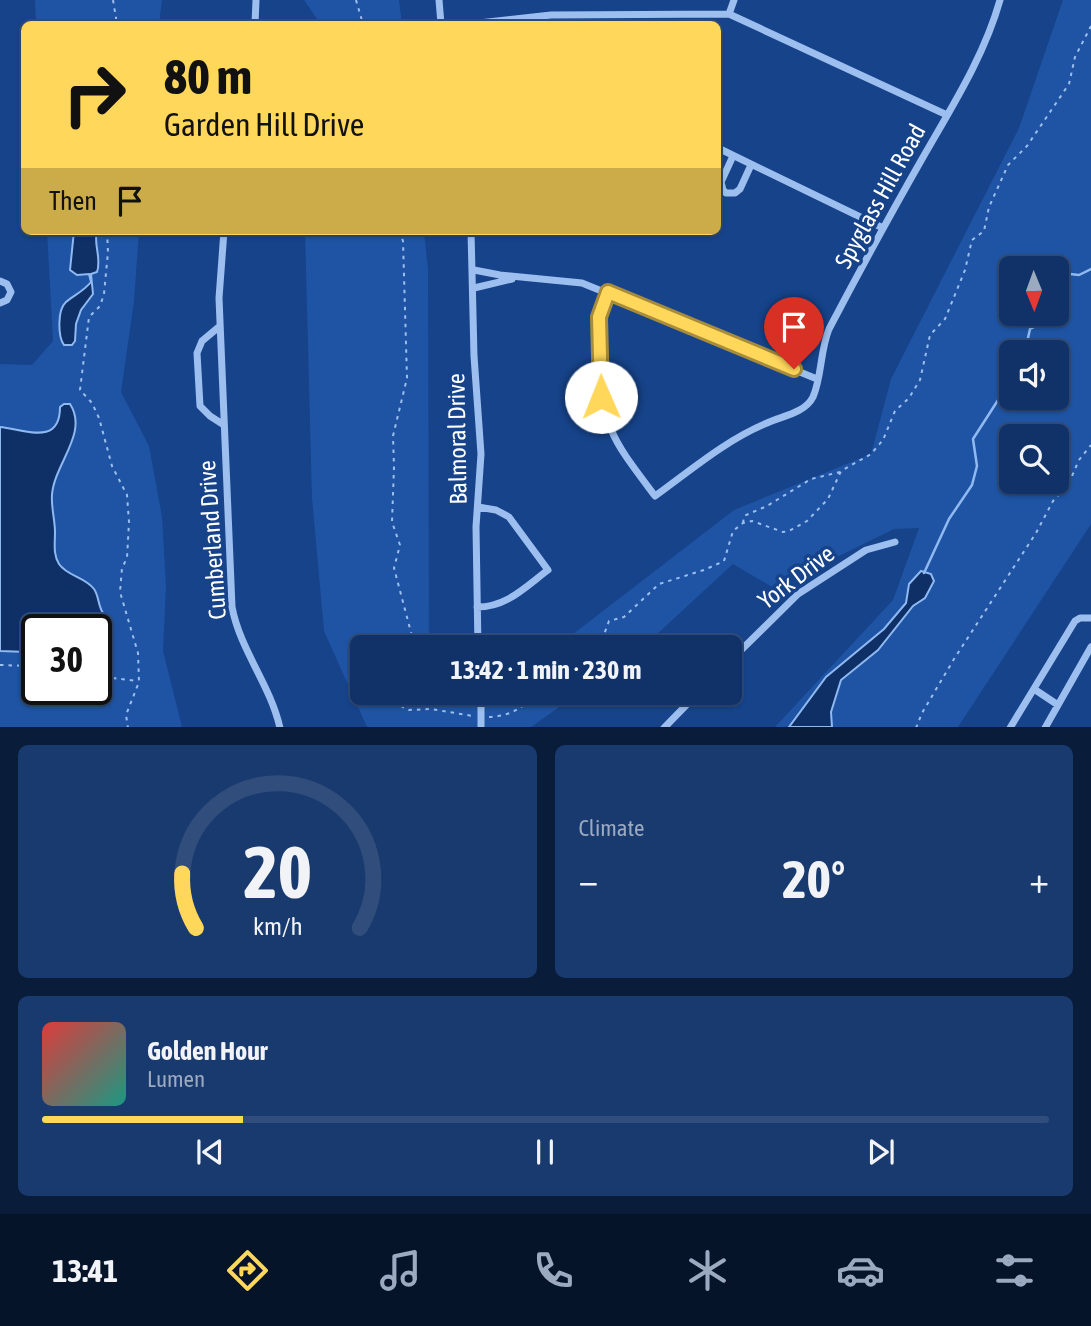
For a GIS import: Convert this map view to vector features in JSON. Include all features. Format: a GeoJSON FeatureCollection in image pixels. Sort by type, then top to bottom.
{"type":"FeatureCollection","features":[{"type":"Feature","properties":{"kind":"street"},"geometry":{"type":"LineString","coordinates":[[255,21],[256,0]]}},
{"type":"Feature","properties":{"kind":"street"},"geometry":{"type":"LineString","coordinates":[[439,0],[441,21]]}},
{"type":"Feature","properties":{"kind":"street"},"geometry":{"type":"LineString","coordinates":[[729,14],[734,0]]}},
{"type":"Feature","properties":{"kind":"street","name":"Spyglass Hill Road"},"geometry":{"type":"LineString","coordinates":[[608,292],[599,317],[603,411],[617,444],[655,496],[722,446],[801,409],[812,398],[825,339],[983,47],[1000,0]]}},
{"type":"Feature","properties":{"kind":"street"},"geometry":{"type":"LineString","coordinates":[[497,21],[551,15],[729,14],[947,115]]}},
{"type":"Feature","properties":{"kind":"street"},"geometry":{"type":"LineString","coordinates":[[721,150],[883,228]]}},
{"type":"Feature","properties":{"kind":"street"},"geometry":{"type":"LineString","coordinates":[[733,156],[721,181],[726,193],[736,193],[740,189],[751,165]]}},
{"type":"Feature","properties":{"kind":"street","name":"Cumberland Drive"},"geometry":{"type":"LineString","coordinates":[[224,235],[219,298],[233,614],[244,646],[272,701],[280,727]]}},
{"type":"Feature","properties":{"kind":"street","name":"Balmoral Drive"},"geometry":{"type":"LineString","coordinates":[[471,235],[474,356],[481,454],[478,635]]}},
{"type":"Feature","properties":{"kind":"street"},"geometry":{"type":"LineString","coordinates":[[474,270],[582,283],[817,379]]}},
{"type":"Feature","properties":{"kind":"street"},"geometry":{"type":"LineString","coordinates":[[474,288],[520,277]]}},
{"type":"Feature","properties":{"kind":"street"},"geometry":{"type":"LineString","coordinates":[[0,281],[7,284],[11,292],[8,300],[0,303]]}},
{"type":"Feature","properties":{"kind":"street","name":"Cumberland Drive"},"geometry":{"type":"LineString","coordinates":[[220,326],[202,341],[197,353],[200,405],[224,425]]}},
{"type":"Feature","properties":{"kind":"street"},"geometry":{"type":"LineString","coordinates":[[477,607],[493,607],[504,603],[548,569],[509,517],[496,510],[478,508]]}},
{"type":"Feature","properties":{"kind":"street","name":"York Drive"},"geometry":{"type":"LineString","coordinates":[[742,649],[797,594],[866,550],[895,542]]}},
{"type":"Feature","properties":{"kind":"street"},"geometry":{"type":"LineString","coordinates":[[1010,727],[1075,621],[1091,618]]}},
{"type":"Feature","properties":{"kind":"street"},"geometry":{"type":"LineString","coordinates":[[1045,727],[1090,650]]}},
{"type":"Feature","properties":{"kind":"street"},"geometry":{"type":"LineString","coordinates":[[1034,690],[1058,705]]}},
{"type":"Feature","properties":{"kind":"street"},"geometry":{"type":"LineString","coordinates":[[481,705],[481,727]]}},
{"type":"Feature","properties":{"kind":"street"},"geometry":{"type":"LineString","coordinates":[[664,727],[686,705]]}},
{"type":"Feature","properties":{"kind":"path"},"geometry":{"type":"LineString","coordinates":[[113,0],[116,21]]}},
{"type":"Feature","properties":{"kind":"path"},"geometry":{"type":"LineString","coordinates":[[356,0],[362,21]]}},
{"type":"Feature","properties":{"kind":"path"},"geometry":{"type":"LineString","coordinates":[[743,523],[744,516],[767,506],[811,479],[841,471],[871,454],[883,440],[895,411],[909,398],[920,380],[930,335],[945,319],[965,270],[972,240],[984,231],[989,207],[1008,165],[1027,146],[1069,84],[1074,57],[1091,26]]}},
{"type":"Feature","properties":{"kind":"path"},"geometry":{"type":"LineString","coordinates":[[107,235],[104,294],[100,306],[89,317],[80,390],[92,403],[99,418],[112,466],[127,495],[127,558],[122,568],[120,592],[138,653],[138,682],[126,715],[128,727]]}},
{"type":"Feature","properties":{"kind":"path"},"geometry":{"type":"LineString","coordinates":[[400,235],[407,377],[393,436],[392,522],[400,545],[394,568],[412,635]]}},
{"type":"Feature","properties":{"kind":"path"},"geometry":{"type":"LineString","coordinates":[[916,727],[954,659],[1036,533],[1053,500],[1068,485],[1079,460],[1091,445]]}},
{"type":"Feature","properties":{"kind":"path"},"geometry":{"type":"LineString","coordinates":[[604,635],[609,621],[624,617],[659,584],[694,574],[724,561],[733,531],[743,523],[752,521],[783,532],[807,521],[828,499],[841,471]]}},
{"type":"Feature","properties":{"kind":"path"},"geometry":{"type":"LineString","coordinates":[[0,665],[21,666]]}},
{"type":"Feature","properties":{"kind":"path"},"geometry":{"type":"LineString","coordinates":[[112,678],[138,682]]}},
{"type":"Feature","properties":{"kind":"path"},"geometry":{"type":"LineString","coordinates":[[399,705],[409,710],[431,709],[481,717],[510,714],[525,705]]}},
{"type":"Feature","properties":{"kind":"shaded area"},"geometry":{"type":"Polygon","coordinates":[[[35,0],[162,0],[159,21],[36,21],[35,0]]]}},
{"type":"Feature","properties":{"kind":"shaded area"},"geometry":{"type":"Polygon","coordinates":[[[304,0],[399,0],[402,21],[316,21],[304,0]]]}},
{"type":"Feature","properties":{"kind":"shaded area"},"geometry":{"type":"Polygon","coordinates":[[[1063,0],[1091,0],[1091,524],[958,727],[775,727],[893,600],[919,528],[894,529],[774,588],[733,564],[656,635],[572,635],[734,510],[871,454],[891,379],[1019,128],[1063,0]]]}},
{"type":"Feature","properties":{"kind":"shaded area"},"geometry":{"type":"Polygon","coordinates":[[[47,235],[139,235],[134,301],[121,392],[149,446],[162,517],[166,586],[163,651],[182,727],[0,727],[0,364],[32,365],[53,341],[47,235]]]}},
{"type":"Feature","properties":{"kind":"shaded area"},"geometry":{"type":"Polygon","coordinates":[[[74,235],[97,235],[98,267],[97,272],[91,274],[93,294],[81,310],[76,324],[75,341],[72,345],[64,345],[59,324],[63,306],[91,282],[89,274],[77,275],[70,270],[74,235]]]}},
{"type":"Feature","properties":{"kind":"shaded area"},"geometry":{"type":"Polygon","coordinates":[[[305,235],[424,235],[428,270],[429,635],[350,635],[350,689],[324,631],[312,498],[305,235]]]}},
{"type":"Feature","properties":{"kind":"shaded area"},"geometry":{"type":"Polygon","coordinates":[[[70,404],[75,415],[75,426],[52,495],[55,553],[62,568],[94,589],[103,614],[21,614],[21,652],[0,651],[0,427],[39,433],[47,431],[54,427],[60,407],[70,404]]]}},
{"type":"Feature","properties":{"kind":"shaded area"},"geometry":{"type":"Polygon","coordinates":[[[921,571],[931,574],[934,581],[925,598],[913,606],[878,650],[841,680],[831,712],[832,727],[789,727],[826,677],[884,629],[906,603],[909,584],[921,571]]]}},
{"type":"Feature","properties":{"kind":"shaded area"},"geometry":{"type":"Polygon","coordinates":[[[357,705],[562,705],[531,727],[367,727],[357,705]]]}},
{"type":"Feature","properties":{"kind":"waterway"},"geometry":{"type":"LineString","coordinates":[[1026,340],[1030,329],[1053,317],[1063,308],[1067,296],[1063,279],[1070,274],[1079,275],[1091,269]]}},
{"type":"Feature","properties":{"kind":"waterway"},"geometry":{"type":"LineString","coordinates":[[924,573],[949,519],[972,485],[977,466],[973,439],[999,399]]}},
{"type":"Feature","properties":{"kind":"route"},"geometry":{"type":"LineString","coordinates":[[601,397],[599,317],[608,292],[794,369]]}}]}
